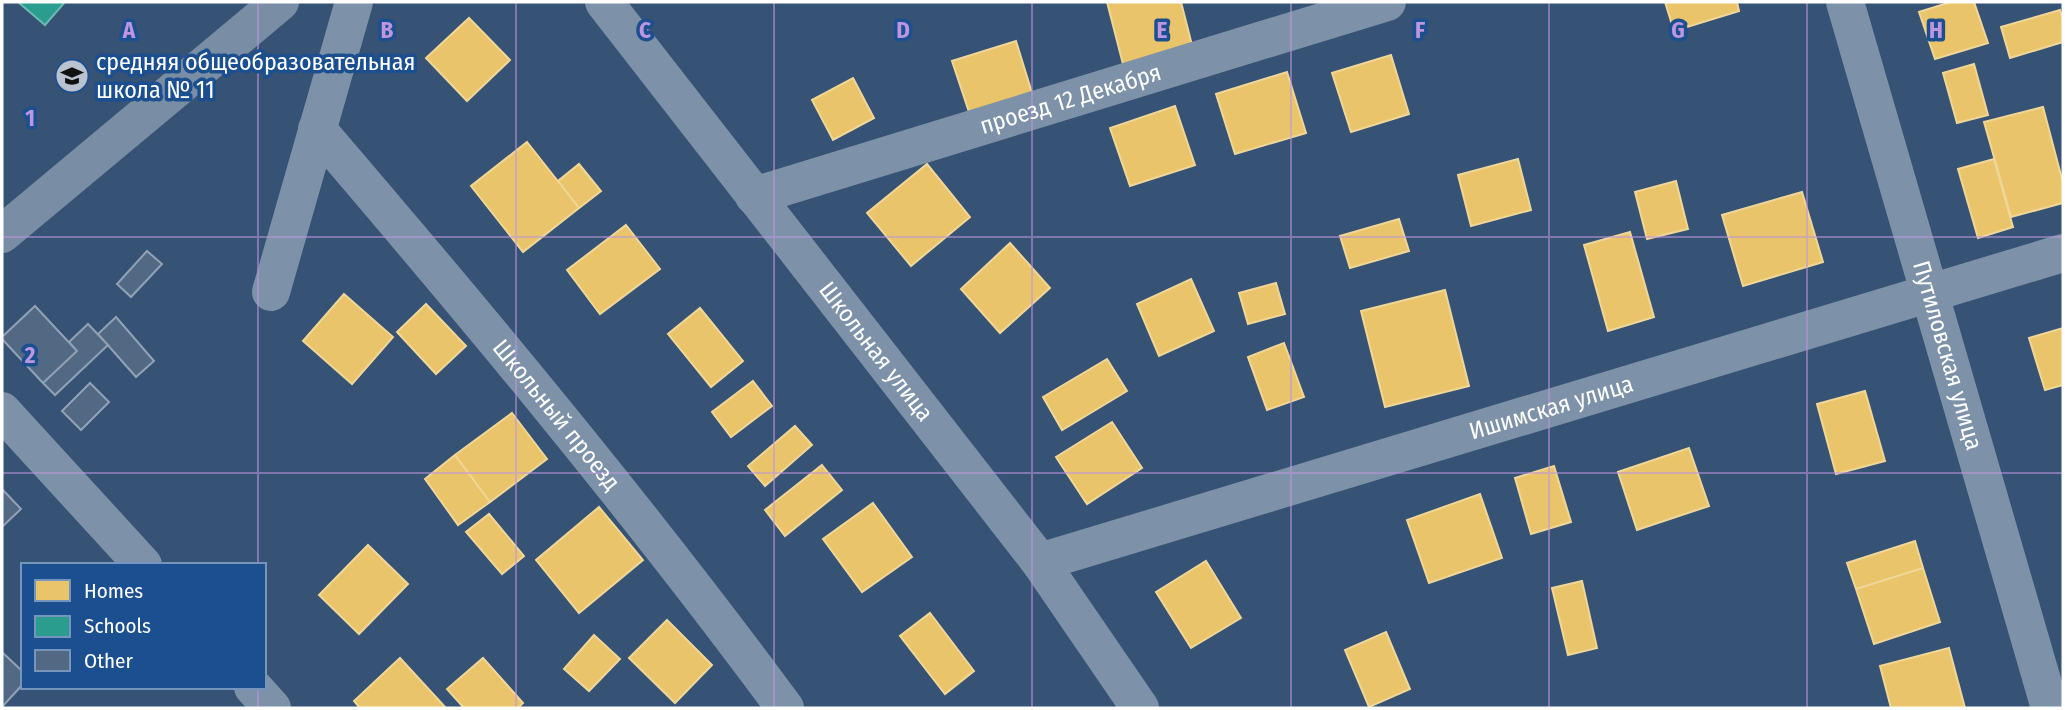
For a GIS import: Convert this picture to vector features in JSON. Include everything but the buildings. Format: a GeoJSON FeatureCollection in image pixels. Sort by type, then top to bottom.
{"type":"FeatureCollection","features":[{"type":"Feature","properties":{"kind":"street"},"geometry":{"type":"LineString","coordinates":[[2,234],[280,2]]}},
{"type":"Feature","properties":{"kind":"street"},"geometry":{"type":"LineString","coordinates":[[271,292],[354,2]]}},
{"type":"Feature","properties":{"kind":"street","name":"Школьная улица"},"geometry":{"type":"LineString","coordinates":[[604,2],[1040,562],[1140,708]]}},
{"type":"Feature","properties":{"kind":"street","name":"проезд 12 Декабря"},"geometry":{"type":"LineString","coordinates":[[754,195],[1387,2]]}},
{"type":"Feature","properties":{"kind":"street","name":"Путиловская улица"},"geometry":{"type":"LineString","coordinates":[[1845,2],[2050,708]]}},
{"type":"Feature","properties":{"kind":"street","name":"Школьный проезд"},"geometry":{"type":"LineString","coordinates":[[317,129],[464,300],[715,613],[785,708]]}},
{"type":"Feature","properties":{"kind":"street","name":"Ишимская улица"},"geometry":{"type":"LineString","coordinates":[[1040,562],[2063,253]]}},
{"type":"Feature","properties":{"kind":"street"},"geometry":{"type":"LineString","coordinates":[[2,411],[141,563]]}},
{"type":"Feature","properties":{"kind":"street"},"geometry":{"type":"LineString","coordinates":[[255,689],[272,708]]}},
{"type":"Feature","properties":{"kind":"place","name":"средняя общеобразовательная школа № 11"},"geometry":{"type":"Point","coordinates":[72,76]}}]}
